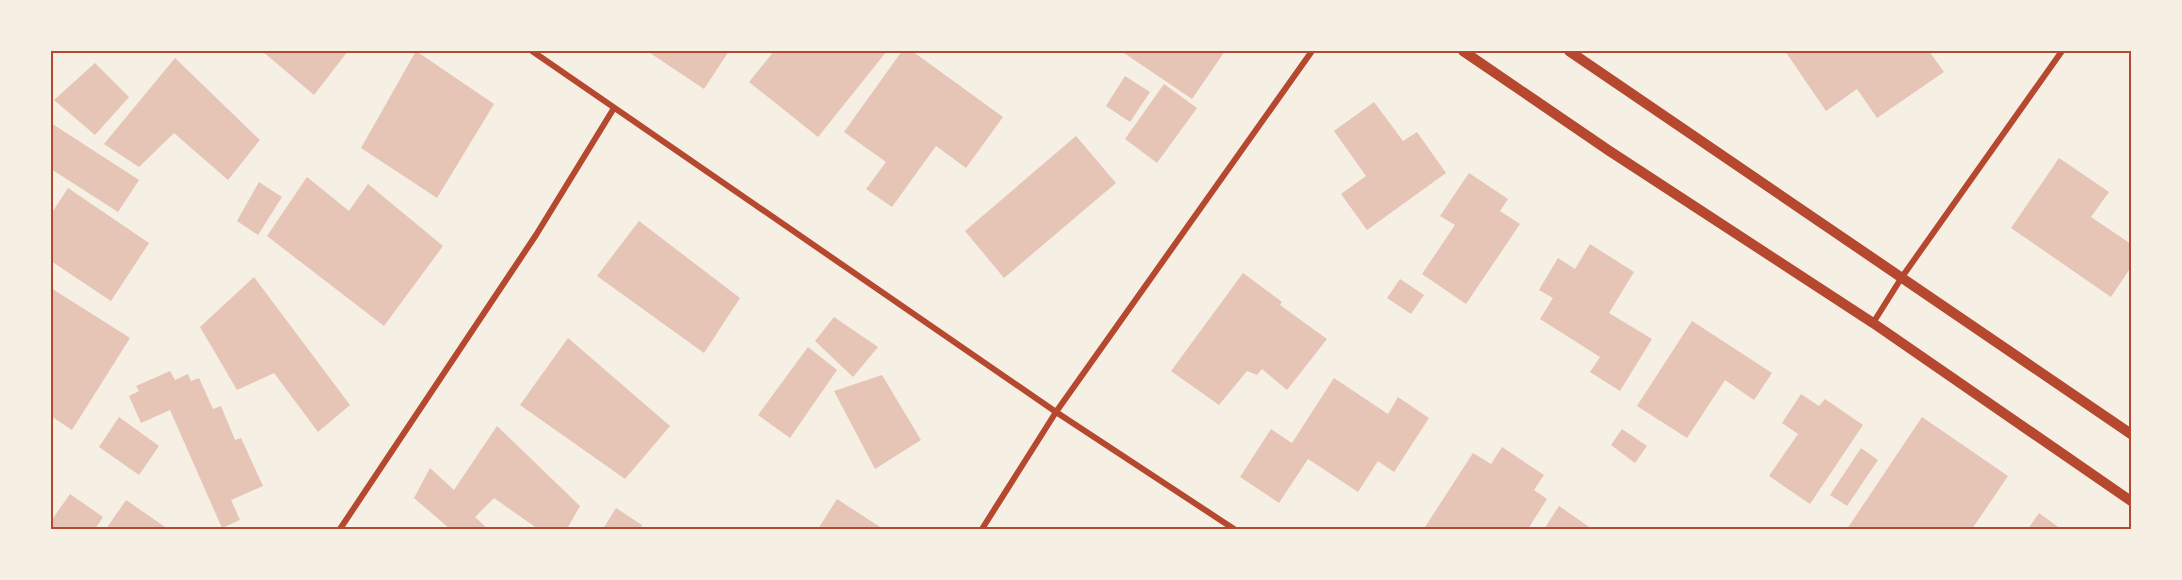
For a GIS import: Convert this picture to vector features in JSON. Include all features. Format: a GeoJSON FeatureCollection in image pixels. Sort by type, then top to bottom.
{"type":"FeatureCollection","features":[{"type":"Feature","properties":{"kind":"street"},"geometry":{"type":"LineString","coordinates":[[532,51],[1056,412],[1234,529]]}},
{"type":"Feature","properties":{"kind":"street"},"geometry":{"type":"LineString","coordinates":[[982,529],[1056,412],[1312,51]]}},
{"type":"Feature","properties":{"kind":"street"},"geometry":{"type":"LineString","coordinates":[[1463,51],[1608,150],[1873,323],[2131,501]]}},
{"type":"Feature","properties":{"kind":"street"},"geometry":{"type":"LineString","coordinates":[[1569,51],[2131,434]]}},
{"type":"Feature","properties":{"kind":"street"},"geometry":{"type":"LineString","coordinates":[[1873,323],[1902,277],[2062,51]]}},
{"type":"Feature","properties":{"kind":"street"},"geometry":{"type":"LineString","coordinates":[[340,529],[536,235],[614,108]]}},
{"type":"Feature","properties":{"kind":"building"},"geometry":{"type":"Polygon","coordinates":[[[262,51],[348,51],[314,95],[262,51]]]}},
{"type":"Feature","properties":{"kind":"building"},"geometry":{"type":"Polygon","coordinates":[[[416,51],[494,104],[437,198],[361,148],[416,51]]]}},
{"type":"Feature","properties":{"kind":"building"},"geometry":{"type":"Polygon","coordinates":[[[647,51],[729,51],[704,89],[647,51]]]}},
{"type":"Feature","properties":{"kind":"building"},"geometry":{"type":"Polygon","coordinates":[[[774,51],[887,51],[818,137],[749,82],[774,51]]]}},
{"type":"Feature","properties":{"kind":"building"},"geometry":{"type":"Polygon","coordinates":[[[902,51],[912,51],[1003,117],[966,168],[936,146],[892,207],[866,189],[886,162],[844,132],[902,51]]]}},
{"type":"Feature","properties":{"kind":"building"},"geometry":{"type":"Polygon","coordinates":[[[1121,51],[1225,51],[1192,99],[1121,51]]]}},
{"type":"Feature","properties":{"kind":"building"},"geometry":{"type":"Polygon","coordinates":[[[1785,51],[1929,51],[1944,72],[1877,118],[1857,89],[1826,111],[1785,51]]]}},
{"type":"Feature","properties":{"kind":"building"},"geometry":{"type":"Polygon","coordinates":[[[175,58],[260,140],[228,180],[174,133],[139,167],[104,144],[175,58]]]}},
{"type":"Feature","properties":{"kind":"building"},"geometry":{"type":"Polygon","coordinates":[[[95,63],[129,97],[95,135],[54,100],[95,63]]]}},
{"type":"Feature","properties":{"kind":"building"},"geometry":{"type":"Polygon","coordinates":[[[1125,76],[1150,92],[1130,122],[1106,106],[1125,76]]]}},
{"type":"Feature","properties":{"kind":"building"},"geometry":{"type":"Polygon","coordinates":[[[1164,84],[1197,108],[1157,163],[1125,139],[1164,84]]]}},
{"type":"Feature","properties":{"kind":"building"},"geometry":{"type":"Polygon","coordinates":[[[1374,102],[1403,141],[1417,132],[1446,173],[1367,230],[1341,194],[1366,176],[1334,131],[1374,102]]]}},
{"type":"Feature","properties":{"kind":"building"},"geometry":{"type":"Polygon","coordinates":[[[51,123],[139,180],[118,212],[51,169],[51,123]]]}},
{"type":"Feature","properties":{"kind":"building"},"geometry":{"type":"Polygon","coordinates":[[[1076,136],[1116,183],[1004,278],[965,231],[1076,136]]]}},
{"type":"Feature","properties":{"kind":"building"},"geometry":{"type":"Polygon","coordinates":[[[2059,158],[2109,192],[2091,217],[2131,244],[2131,267],[2111,297],[2011,228],[2059,158]]]}},
{"type":"Feature","properties":{"kind":"building"},"geometry":{"type":"Polygon","coordinates":[[[1469,173],[1508,199],[1500,211],[1520,224],[1466,304],[1422,274],[1455,225],[1440,216],[1469,173]]]}},
{"type":"Feature","properties":{"kind":"building"},"geometry":{"type":"Polygon","coordinates":[[[307,177],[349,211],[368,184],[443,246],[384,326],[267,236],[307,177]]]}},
{"type":"Feature","properties":{"kind":"building"},"geometry":{"type":"Polygon","coordinates":[[[259,182],[282,197],[258,235],[237,221],[259,182]]]}},
{"type":"Feature","properties":{"kind":"building"},"geometry":{"type":"Polygon","coordinates":[[[68,188],[149,243],[111,301],[51,261],[51,214],[68,188]]]}},
{"type":"Feature","properties":{"kind":"building"},"geometry":{"type":"Polygon","coordinates":[[[639,221],[740,298],[704,353],[597,276],[639,221]]]}},
{"type":"Feature","properties":{"kind":"building"},"geometry":{"type":"Polygon","coordinates":[[[1590,244],[1634,272],[1609,313],[1652,339],[1620,391],[1590,372],[1600,357],[1540,319],[1553,298],[1539,290],[1558,258],[1575,269],[1590,244]]]}},
{"type":"Feature","properties":{"kind":"building"},"geometry":{"type":"Polygon","coordinates":[[[1243,273],[1282,302],[1280,305],[1327,339],[1287,390],[1262,369],[1257,375],[1247,371],[1219,405],[1171,371],[1243,273]]]}},
{"type":"Feature","properties":{"kind":"building"},"geometry":{"type":"Polygon","coordinates":[[[254,277],[350,405],[318,432],[274,373],[237,390],[200,327],[254,277]]]}},
{"type":"Feature","properties":{"kind":"building"},"geometry":{"type":"Polygon","coordinates":[[[1400,279],[1424,295],[1411,314],[1387,298],[1400,279]]]}},
{"type":"Feature","properties":{"kind":"building"},"geometry":{"type":"Polygon","coordinates":[[[51,288],[130,338],[72,430],[51,416],[51,288]]]}},
{"type":"Feature","properties":{"kind":"building"},"geometry":{"type":"Polygon","coordinates":[[[834,317],[878,347],[853,377],[815,341],[834,317]]]}},
{"type":"Feature","properties":{"kind":"building"},"geometry":{"type":"Polygon","coordinates":[[[1692,321],[1772,373],[1754,400],[1725,380],[1687,438],[1637,406],[1692,321]]]}},
{"type":"Feature","properties":{"kind":"building"},"geometry":{"type":"Polygon","coordinates":[[[568,338],[670,426],[625,479],[520,405],[568,338]]]}},
{"type":"Feature","properties":{"kind":"building"},"geometry":{"type":"Polygon","coordinates":[[[808,347],[837,370],[790,438],[758,415],[808,347]]]}},
{"type":"Feature","properties":{"kind":"building"},"geometry":{"type":"Polygon","coordinates":[[[170,371],[175,380],[188,374],[191,381],[199,378],[213,409],[221,406],[235,440],[241,438],[263,486],[231,500],[240,520],[222,528],[170,410],[141,423],[129,396],[139,391],[136,386],[170,371]]]}},
{"type":"Feature","properties":{"kind":"building"},"geometry":{"type":"Polygon","coordinates":[[[882,375],[921,440],[875,469],[834,391],[882,375]]]}},
{"type":"Feature","properties":{"kind":"building"},"geometry":{"type":"Polygon","coordinates":[[[1334,378],[1388,414],[1398,397],[1429,418],[1394,472],[1378,461],[1358,492],[1308,459],[1279,503],[1240,477],[1271,429],[1292,443],[1334,378]]]}},
{"type":"Feature","properties":{"kind":"building"},"geometry":{"type":"Polygon","coordinates":[[[1801,394],[1819,406],[1825,399],[1863,425],[1810,504],[1769,476],[1798,434],[1782,423],[1801,394]]]}},
{"type":"Feature","properties":{"kind":"building"},"geometry":{"type":"Polygon","coordinates":[[[119,417],[159,446],[139,475],[99,447],[119,417]]]}},
{"type":"Feature","properties":{"kind":"building"},"geometry":{"type":"Polygon","coordinates":[[[1922,417],[2008,476],[1972,529],[1847,529],[1922,417]]]}},
{"type":"Feature","properties":{"kind":"building"},"geometry":{"type":"Polygon","coordinates":[[[497,426],[580,506],[567,529],[538,529],[494,498],[475,517],[488,529],[450,529],[414,498],[430,468],[454,490],[497,426]]]}},
{"type":"Feature","properties":{"kind":"building"},"geometry":{"type":"Polygon","coordinates":[[[1622,429],[1647,446],[1635,463],[1611,445],[1622,429]]]}},
{"type":"Feature","properties":{"kind":"building"},"geometry":{"type":"Polygon","coordinates":[[[1502,447],[1544,475],[1534,490],[1547,499],[1528,529],[1428,529],[1425,527],[1473,453],[1491,464],[1502,447]]]}},
{"type":"Feature","properties":{"kind":"building"},"geometry":{"type":"Polygon","coordinates":[[[1861,448],[1878,460],[1847,506],[1830,495],[1861,448]]]}},
{"type":"Feature","properties":{"kind":"building"},"geometry":{"type":"Polygon","coordinates":[[[70,494],[103,517],[95,529],[51,529],[51,521],[70,494]]]}},
{"type":"Feature","properties":{"kind":"building"},"geometry":{"type":"Polygon","coordinates":[[[837,499],[883,529],[818,529],[837,499]]]}},
{"type":"Feature","properties":{"kind":"building"},"geometry":{"type":"Polygon","coordinates":[[[126,500],[168,529],[106,529],[126,500]]]}},
{"type":"Feature","properties":{"kind":"building"},"geometry":{"type":"Polygon","coordinates":[[[1559,506],[1592,529],[1544,529],[1559,506]]]}},
{"type":"Feature","properties":{"kind":"building"},"geometry":{"type":"Polygon","coordinates":[[[616,508],[642,525],[640,529],[603,529],[616,508]]]}},
{"type":"Feature","properties":{"kind":"building"},"geometry":{"type":"Polygon","coordinates":[[[2039,513],[2061,529],[2028,529],[2039,513]]]}}]}
